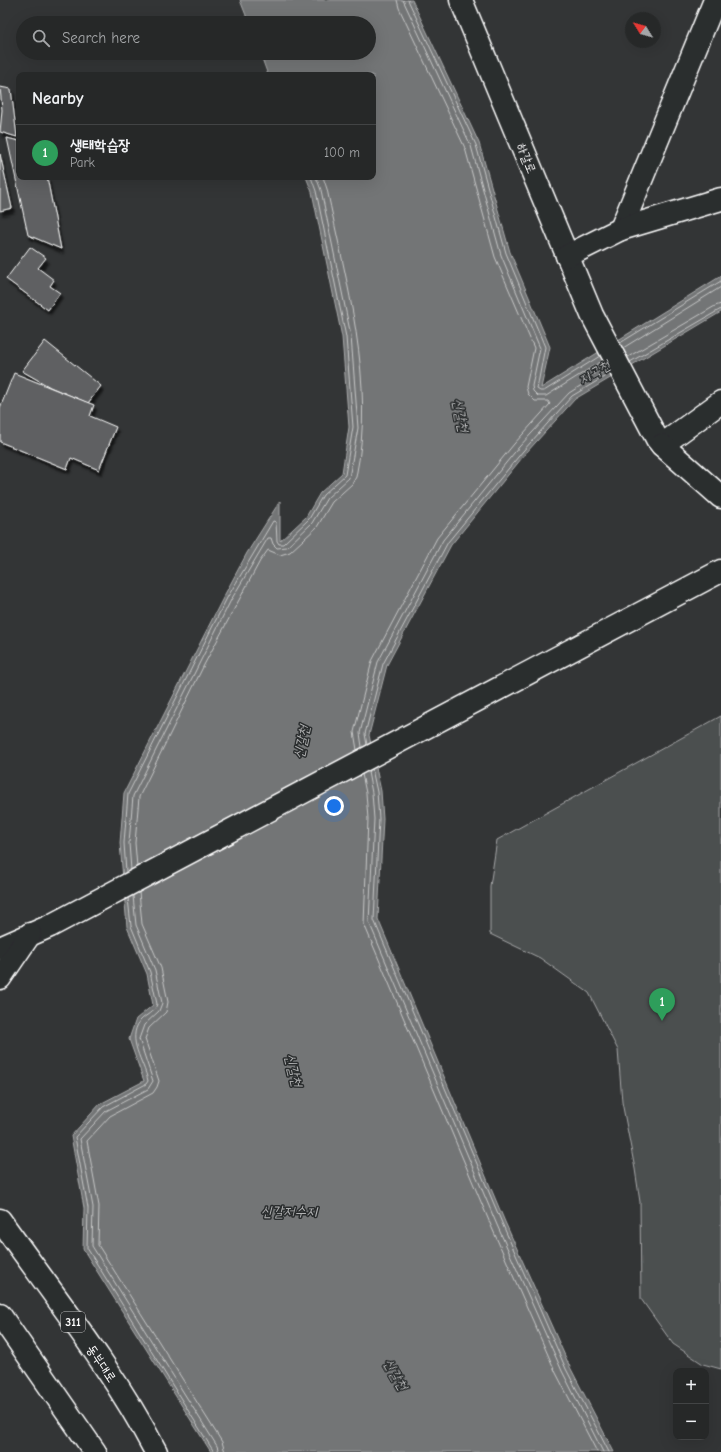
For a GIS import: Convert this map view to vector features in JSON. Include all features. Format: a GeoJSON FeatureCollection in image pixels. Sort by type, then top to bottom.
{"type":"FeatureCollection","features":[{"type":"Feature","properties":{"kind":"main road","name":"하갈로"},"geometry":{"type":"LineString","coordinates":[[461,0],[592,315],[660,442]]}},
{"type":"Feature","properties":{"kind":"main road"},"geometry":{"type":"LineString","coordinates":[[621,229],[715,0]]}},
{"type":"Feature","properties":{"kind":"main road"},"geometry":{"type":"LineString","coordinates":[[567,256],[621,229],[721,199]]}},
{"type":"Feature","properties":{"kind":"main road"},"geometry":{"type":"LineString","coordinates":[[721,402],[660,442],[721,497]]}},
{"type":"Feature","properties":{"kind":"main road"},"geometry":{"type":"LineString","coordinates":[[0,948],[50,926],[721,571]]}},
{"type":"Feature","properties":{"kind":"main road"},"geometry":{"type":"LineString","coordinates":[[0,978],[30,934]]}},
{"type":"Feature","properties":{"kind":"main road","name":"동부대로"},"geometry":{"type":"LineString","coordinates":[[0,1220],[106,1367],[156,1452]]}},
{"type":"Feature","properties":{"kind":"main road"},"geometry":{"type":"LineString","coordinates":[[0,1315],[95,1452]]}},
{"type":"Feature","properties":{"kind":"shaded area"},"geometry":{"type":"Polygon","coordinates":[[[721,716],[721,1369],[703,1364],[673,1344],[641,1299],[640,1202],[622,1102],[618,1050],[589,993],[540,958],[490,934],[490,886],[497,840],[721,716]]]}},
{"type":"Feature","properties":{"kind":"water"},"geometry":{"type":"Polygon","coordinates":[[[240,0],[412,0],[479,143],[510,252],[550,347],[541,388],[721,276],[721,312],[575,399],[526,453],[451,545],[387,665],[369,735],[381,791],[383,819],[378,919],[505,1222],[570,1367],[614,1452],[211,1452],[83,1249],[84,1208],[71,1136],[100,1104],[144,1081],[129,1039],[136,1019],[153,1005],[147,974],[127,927],[120,843],[124,793],[247,553],[280,501],[280,541],[306,517],[320,493],[342,473],[349,427],[342,337],[312,192],[307,180],[376,180],[376,72],[267,72],[263,60],[376,60],[376,16],[246,16],[240,0]]]}},
{"type":"Feature","properties":{"kind":"building"},"geometry":{"type":"Polygon","coordinates":[[[0,87],[11,89],[16,137],[0,132],[2,110],[0,87]]]}},
{"type":"Feature","properties":{"kind":"building"},"geometry":{"type":"Polygon","coordinates":[[[7,138],[16,140],[16,180],[7,138]]]}},
{"type":"Feature","properties":{"kind":"building"},"geometry":{"type":"Polygon","coordinates":[[[0,154],[12,208],[0,211],[0,154]]]}},
{"type":"Feature","properties":{"kind":"building"},"geometry":{"type":"Polygon","coordinates":[[[16,180],[48,180],[61,249],[28,235],[16,180]]]}},
{"type":"Feature","properties":{"kind":"building"},"geometry":{"type":"Polygon","coordinates":[[[30,247],[46,258],[38,268],[54,280],[50,286],[60,293],[48,310],[6,279],[30,247]]]}},
{"type":"Feature","properties":{"kind":"building"},"geometry":{"type":"Polygon","coordinates":[[[45,341],[101,386],[88,403],[50,387],[22,371],[45,341]]]}},
{"type":"Feature","properties":{"kind":"building"},"geometry":{"type":"Polygon","coordinates":[[[14,373],[94,405],[90,416],[116,427],[99,470],[71,458],[67,469],[0,442],[0,408],[14,373]]]}},
{"type":"Feature","properties":{"kind":"place","name":"생태학습장"},"geometry":{"type":"Point","coordinates":[662,1021]}},
{"type":"Feature","properties":{"kind":"water label","name":"지곡천"},"geometry":{"type":"Point","coordinates":[594,372]}},
{"type":"Feature","properties":{"kind":"water label","name":"신갈천"},"geometry":{"type":"Point","coordinates":[461,415]}},
{"type":"Feature","properties":{"kind":"water label","name":"신갈천"},"geometry":{"type":"Point","coordinates":[301,742]}},
{"type":"Feature","properties":{"kind":"water label","name":"신갈천"},"geometry":{"type":"Point","coordinates":[294,1070]}},
{"type":"Feature","properties":{"kind":"water label","name":"신갈저수지"},"geometry":{"type":"Point","coordinates":[289,1211]}},
{"type":"Feature","properties":{"kind":"water label","name":"신갈천"},"geometry":{"type":"Point","coordinates":[396,1374]}}]}
